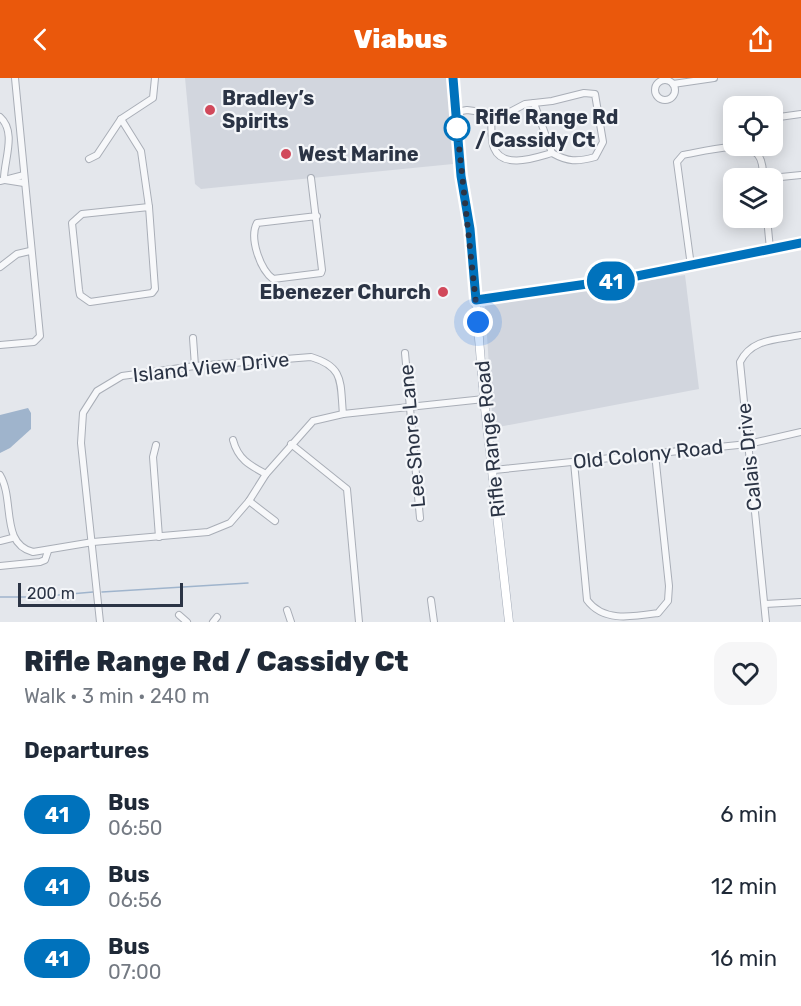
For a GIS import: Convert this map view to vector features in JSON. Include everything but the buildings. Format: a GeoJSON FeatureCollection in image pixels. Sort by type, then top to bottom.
{"type":"FeatureCollection","features":[{"type":"Feature","properties":{"kind":"main road","name":"Rifle Range Road"},"geometry":{"type":"LineString","coordinates":[[453,78],[461,176],[470,229],[484,399],[494,470],[509,622]]}},
{"type":"Feature","properties":{"kind":"street"},"geometry":{"type":"LineString","coordinates":[[0,345],[38,340],[40,336],[15,78]]}},
{"type":"Feature","properties":{"kind":"street"},"geometry":{"type":"LineString","coordinates":[[89,159],[97,155],[122,119],[153,98],[155,78]]}},
{"type":"Feature","properties":{"kind":"street"},"geometry":{"type":"LineString","coordinates":[[673,84],[714,78]]}},
{"type":"Feature","properties":{"kind":"street"},"geometry":{"type":"LineString","coordinates":[[456,112],[466,110],[504,115],[525,104],[584,93],[595,94],[603,141],[595,157],[578,162],[565,160],[552,153],[511,161],[499,155],[494,148],[491,115]]}},
{"type":"Feature","properties":{"kind":"street"},"geometry":{"type":"LineString","coordinates":[[534,103],[552,153]]}},
{"type":"Feature","properties":{"kind":"street"},"geometry":{"type":"LineString","coordinates":[[783,116],[801,114]]}},
{"type":"Feature","properties":{"kind":"street"},"geometry":{"type":"LineString","coordinates":[[0,117],[5,122],[9,135],[2,180],[24,179]]}},
{"type":"Feature","properties":{"kind":"street"},"geometry":{"type":"LineString","coordinates":[[122,119],[141,151],[149,207],[155,289],[152,293],[90,302],[85,299],[79,290],[72,223],[75,217],[82,214],[149,207]]}},
{"type":"Feature","properties":{"kind":"street"},"geometry":{"type":"LineString","coordinates":[[691,266],[677,162],[683,155],[742,146],[751,149],[759,156],[761,168]]}},
{"type":"Feature","properties":{"kind":"street"},"geometry":{"type":"LineString","coordinates":[[783,177],[801,175]]}},
{"type":"Feature","properties":{"kind":"street"},"geometry":{"type":"LineString","coordinates":[[311,178],[317,216],[323,266],[321,273],[273,279],[265,272],[253,236],[257,223],[317,216]]}},
{"type":"Feature","properties":{"kind":"street"},"geometry":{"type":"LineString","coordinates":[[768,228],[770,249]]}},
{"type":"Feature","properties":{"kind":"street"},"geometry":{"type":"LineString","coordinates":[[476,300],[622,279],[801,243]]}},
{"type":"Feature","properties":{"kind":"street"},"geometry":{"type":"LineString","coordinates":[[0,267],[17,254],[30,251]]}},
{"type":"Feature","properties":{"kind":"street","name":"Calais Drive"},"geometry":{"type":"LineString","coordinates":[[766,622],[740,372],[744,354],[756,343],[801,335]]}},
{"type":"Feature","properties":{"kind":"street"},"geometry":{"type":"LineString","coordinates":[[193,338],[195,366]]}},
{"type":"Feature","properties":{"kind":"street","name":"Lee Shore Lane"},"geometry":{"type":"LineString","coordinates":[[405,353],[420,518]]}},
{"type":"Feature","properties":{"kind":"street","name":"Island View Drive"},"geometry":{"type":"LineString","coordinates":[[100,622],[81,443],[83,412],[97,391],[122,376],[195,366],[311,357],[329,362],[338,375],[343,414]]}},
{"type":"Feature","properties":{"kind":"street"},"geometry":{"type":"LineString","coordinates":[[0,475],[5,486],[12,538],[25,550],[48,551],[93,542],[208,532],[230,523],[249,501],[266,474],[313,421],[343,414],[484,399]]}},
{"type":"Feature","properties":{"kind":"street","name":"Old Colony Road"},"geometry":{"type":"LineString","coordinates":[[494,470],[748,444],[801,432]]}},
{"type":"Feature","properties":{"kind":"street"},"geometry":{"type":"LineString","coordinates":[[233,440],[236,453],[247,465],[266,474]]}},
{"type":"Feature","properties":{"kind":"street"},"geometry":{"type":"LineString","coordinates":[[291,444],[347,489],[359,622]]}},
{"type":"Feature","properties":{"kind":"street"},"geometry":{"type":"LineString","coordinates":[[156,446],[153,457],[159,537]]}},
{"type":"Feature","properties":{"kind":"street"},"geometry":{"type":"LineString","coordinates":[[574,462],[588,600],[597,614],[612,620],[658,613],[668,601],[669,586],[655,454]]}},
{"type":"Feature","properties":{"kind":"street"},"geometry":{"type":"LineString","coordinates":[[249,501],[275,521]]}},
{"type":"Feature","properties":{"kind":"street"},"geometry":{"type":"LineString","coordinates":[[0,541],[12,538]]}},
{"type":"Feature","properties":{"kind":"street"},"geometry":{"type":"LineString","coordinates":[[0,566],[40,562],[45,560],[48,551]]}},
{"type":"Feature","properties":{"kind":"street"},"geometry":{"type":"LineString","coordinates":[[431,600],[434,622]]}},
{"type":"Feature","properties":{"kind":"street"},"geometry":{"type":"LineString","coordinates":[[765,604],[801,602]]}},
{"type":"Feature","properties":{"kind":"street"},"geometry":{"type":"LineString","coordinates":[[287,610],[291,622]]}},
{"type":"Feature","properties":{"kind":"street"},"geometry":{"type":"LineString","coordinates":[[179,615],[187,622]]}},
{"type":"Feature","properties":{"kind":"shaded area"},"geometry":{"type":"Polygon","coordinates":[[[185,78],[450,78],[453,164],[201,189],[195,184],[185,78]]]}},
{"type":"Feature","properties":{"kind":"shaded area"},"geometry":{"type":"Polygon","coordinates":[[[685,275],[699,389],[493,428],[485,305],[685,275]]]}},
{"type":"Feature","properties":{"kind":"water"},"geometry":{"type":"Polygon","coordinates":[[[28,408],[31,413],[31,429],[10,448],[0,453],[0,415],[28,408]]]}},
{"type":"Feature","properties":{"kind":"waterway"},"geometry":{"type":"LineString","coordinates":[[102,592],[248,583]]}},
{"type":"Feature","properties":{"kind":"waterway"},"geometry":{"type":"LineString","coordinates":[[0,597],[36,597],[93,592]]}},
{"type":"Feature","properties":{"kind":"bus line","name":"41"},"geometry":{"type":"LineString","coordinates":[[453,78],[461,176],[470,229],[476,300],[622,279],[801,243]]}},
{"type":"Feature","properties":{"kind":"place","name":"Bradley’s Spirits"},"geometry":{"type":"Point","coordinates":[210,110]}},
{"type":"Feature","properties":{"kind":"place","name":"Rifle Range Rd / Cassidy Ct"},"geometry":{"type":"Point","coordinates":[457,128]}},
{"type":"Feature","properties":{"kind":"place","name":"West Marine"},"geometry":{"type":"Point","coordinates":[286,154]}},
{"type":"Feature","properties":{"kind":"place","name":"Ebenezer Church"},"geometry":{"type":"Point","coordinates":[443,292]}},
{"type":"Feature","properties":{"kind":"route"},"geometry":{"type":"LineString","coordinates":[[457,128],[461,176],[470,229],[478,322]]}}]}
